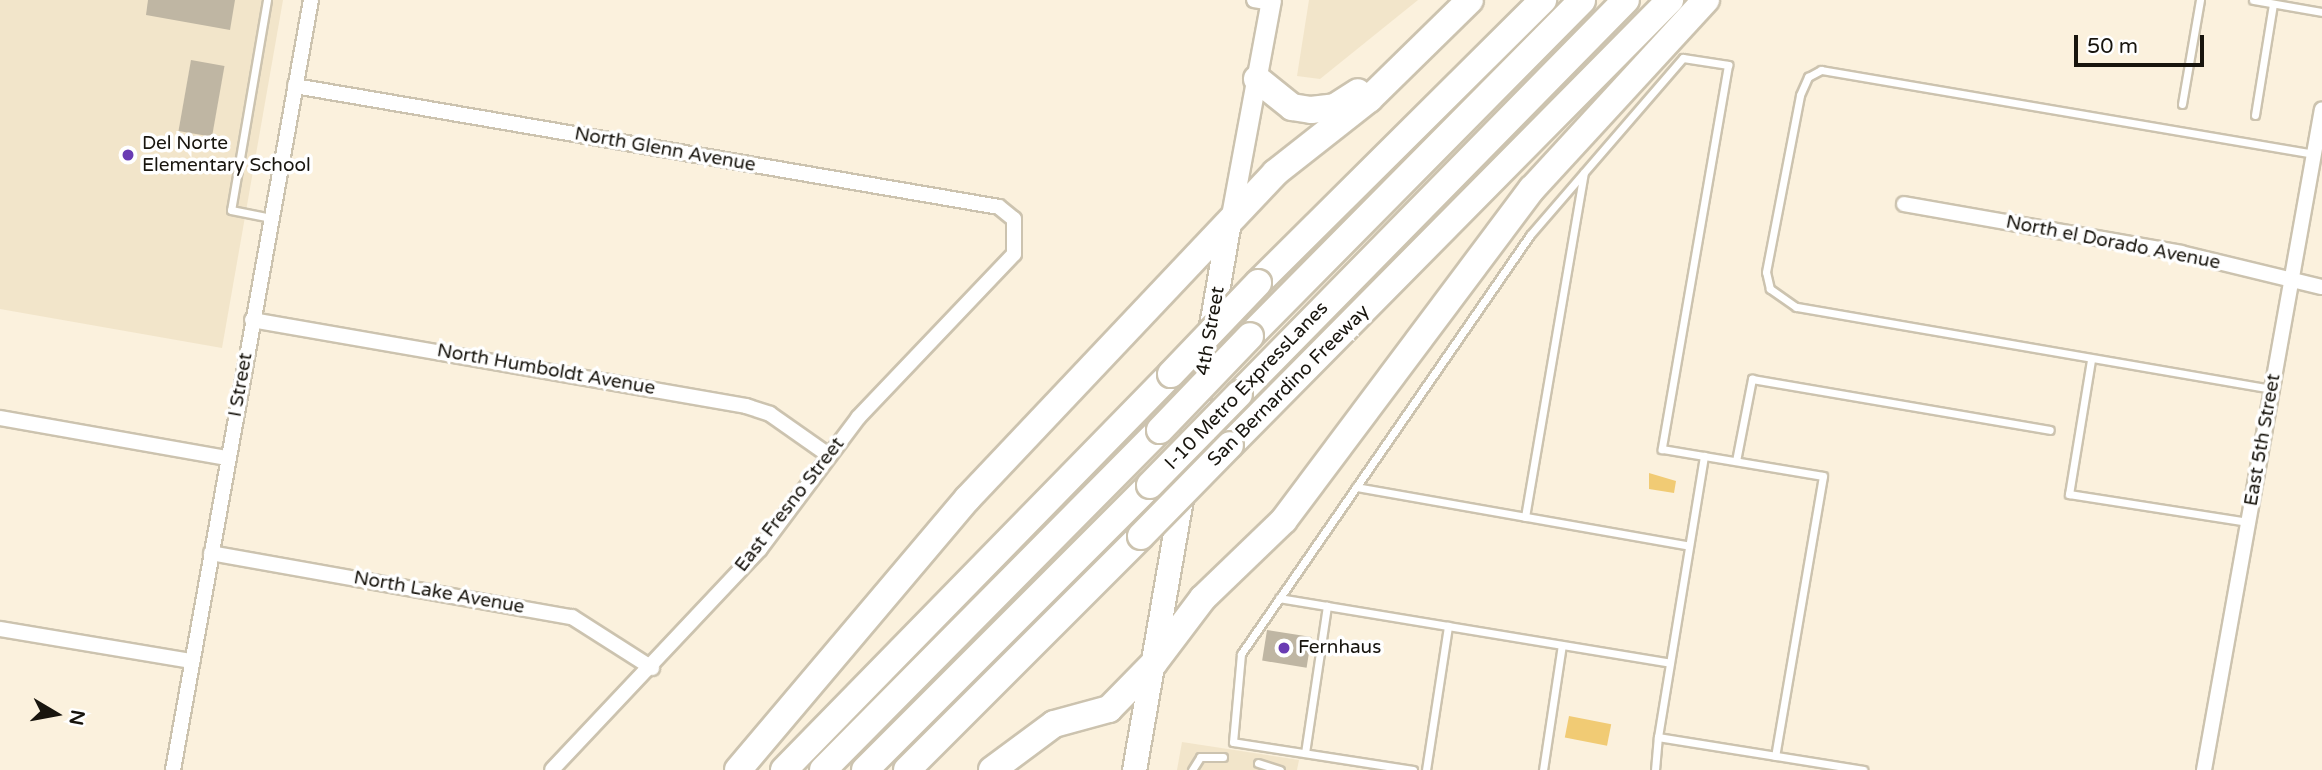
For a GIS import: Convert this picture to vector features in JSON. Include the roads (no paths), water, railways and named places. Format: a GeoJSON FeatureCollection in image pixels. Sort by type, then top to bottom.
{"type":"FeatureCollection","features":[{"type":"Feature","properties":{"kind":"highway"},"geometry":{"type":"LineString","coordinates":[[738,770],[968,498],[1275,173],[1368,99],[1402,61],[1470,0]]}},
{"type":"Feature","properties":{"kind":"highway"},"geometry":{"type":"LineString","coordinates":[[784,770],[1258,283],[1543,0]]}},
{"type":"Feature","properties":{"kind":"highway","name":"I-10 Metro ExpressLanes"},"geometry":{"type":"LineString","coordinates":[[823,770],[1582,0]]}},
{"type":"Feature","properties":{"kind":"highway","name":"I-10 Metro ExpressLanes"},"geometry":{"type":"LineString","coordinates":[[864,770],[1150,485],[1626,0]]}},
{"type":"Feature","properties":{"kind":"highway","name":"San Bernardino Freeway"},"geometry":{"type":"LineString","coordinates":[[907,770],[1670,0]]}},
{"type":"Feature","properties":{"kind":"highway"},"geometry":{"type":"LineString","coordinates":[[992,770],[1054,724],[1109,709],[1154,663],[1203,598],[1284,520],[1532,189],[1706,0]]}},
{"type":"Feature","properties":{"kind":"highway"},"geometry":{"type":"LineString","coordinates":[[1257,79],[1292,107],[1328,110],[1402,61]]}},
{"type":"Feature","properties":{"kind":"main road","name":"4th Street"},"geometry":{"type":"LineString","coordinates":[[1134,770],[1229,222],[1257,79],[1265,1]]}},
{"type":"Feature","properties":{"kind":"street","name":"I Street"},"geometry":{"type":"LineString","coordinates":[[173,770],[311,0]]}},
{"type":"Feature","properties":{"kind":"street","name":"North Glenn Avenue"},"geometry":{"type":"LineString","coordinates":[[295,86],[999,207],[1014,219],[1018,236]]}},
{"type":"Feature","properties":{"kind":"street","name":"East 5th Street"},"geometry":{"type":"LineString","coordinates":[[2204,770],[2322,109]]}},
{"type":"Feature","properties":{"kind":"street","name":"North el Dorado Avenue"},"geometry":{"type":"LineString","coordinates":[[1904,204],[2181,253],[2322,287]]}},
{"type":"Feature","properties":{"kind":"street","name":"East Fresno Street"},"geometry":{"type":"LineString","coordinates":[[552,770],[652,668],[760,549],[827,454],[1014,254],[1018,236]]}},
{"type":"Feature","properties":{"kind":"street","name":"North Humboldt Avenue"},"geometry":{"type":"LineString","coordinates":[[252,320],[746,406],[770,414],[827,454]]}},
{"type":"Feature","properties":{"kind":"street"},"geometry":{"type":"LineString","coordinates":[[0,418],[228,458]]}},
{"type":"Feature","properties":{"kind":"street","name":"North Lake Avenue"},"geometry":{"type":"LineString","coordinates":[[211,554],[572,617],[652,668]]}},
{"type":"Feature","properties":{"kind":"street"},"geometry":{"type":"LineString","coordinates":[[0,629],[192,662]]}},
{"type":"Feature","properties":{"kind":"lane"},"geometry":{"type":"LineString","coordinates":[[267,0],[231,210],[271,218]]}},
{"type":"Feature","properties":{"kind":"lane"},"geometry":{"type":"LineString","coordinates":[[2182,104],[2200,0]]}},
{"type":"Feature","properties":{"kind":"lane"},"geometry":{"type":"LineString","coordinates":[[2253,0],[2322,12]]}},
{"type":"Feature","properties":{"kind":"lane"},"geometry":{"type":"LineString","coordinates":[[2255,115],[2273,4]]}},
{"type":"Feature","properties":{"kind":"lane"},"geometry":{"type":"LineString","coordinates":[[1413,770],[1233,742],[1241,654],[1530,235],[1683,58],[1728,65],[1662,449],[1823,476],[1776,756]]}},
{"type":"Feature","properties":{"kind":"lane"},"geometry":{"type":"LineString","coordinates":[[2272,389],[2091,360],[1780,301],[1766,272],[1808,77],[1838,69],[2314,154]]}},
{"type":"Feature","properties":{"kind":"lane"},"geometry":{"type":"LineString","coordinates":[[1525,517],[1584,172]]}},
{"type":"Feature","properties":{"kind":"lane"},"geometry":{"type":"LineString","coordinates":[[2091,360],[2069,494],[2248,522]]}},
{"type":"Feature","properties":{"kind":"lane"},"geometry":{"type":"LineString","coordinates":[[1736,461],[1752,379],[2050,430]]}},
{"type":"Feature","properties":{"kind":"lane"},"geometry":{"type":"LineString","coordinates":[[1655,770],[1703,456]]}},
{"type":"Feature","properties":{"kind":"lane"},"geometry":{"type":"LineString","coordinates":[[1356,487],[1689,546]]}},
{"type":"Feature","properties":{"kind":"lane"},"geometry":{"type":"LineString","coordinates":[[1279,598],[1670,663]]}},
{"type":"Feature","properties":{"kind":"lane"},"geometry":{"type":"LineString","coordinates":[[1305,753],[1327,606]]}},
{"type":"Feature","properties":{"kind":"lane"},"geometry":{"type":"LineString","coordinates":[[1426,770],[1448,626]]}},
{"type":"Feature","properties":{"kind":"lane"},"geometry":{"type":"LineString","coordinates":[[1543,770],[1562,645]]}},
{"type":"Feature","properties":{"kind":"lane"},"geometry":{"type":"LineString","coordinates":[[1658,737],[1863,770]]}},
{"type":"Feature","properties":{"kind":"lane"},"geometry":{"type":"LineString","coordinates":[[1192,770],[1200,757],[1223,757]]}},
{"type":"Feature","properties":{"kind":"lane"},"geometry":{"type":"LineString","coordinates":[[1258,763],[1280,770]]}},
{"type":"Feature","properties":{"kind":"place","name":"Del Norte Elementary School"},"geometry":{"type":"Point","coordinates":[128,155]}},
{"type":"Feature","properties":{"kind":"place","name":"Fernhaus"},"geometry":{"type":"Point","coordinates":[1284,648]}}]}
